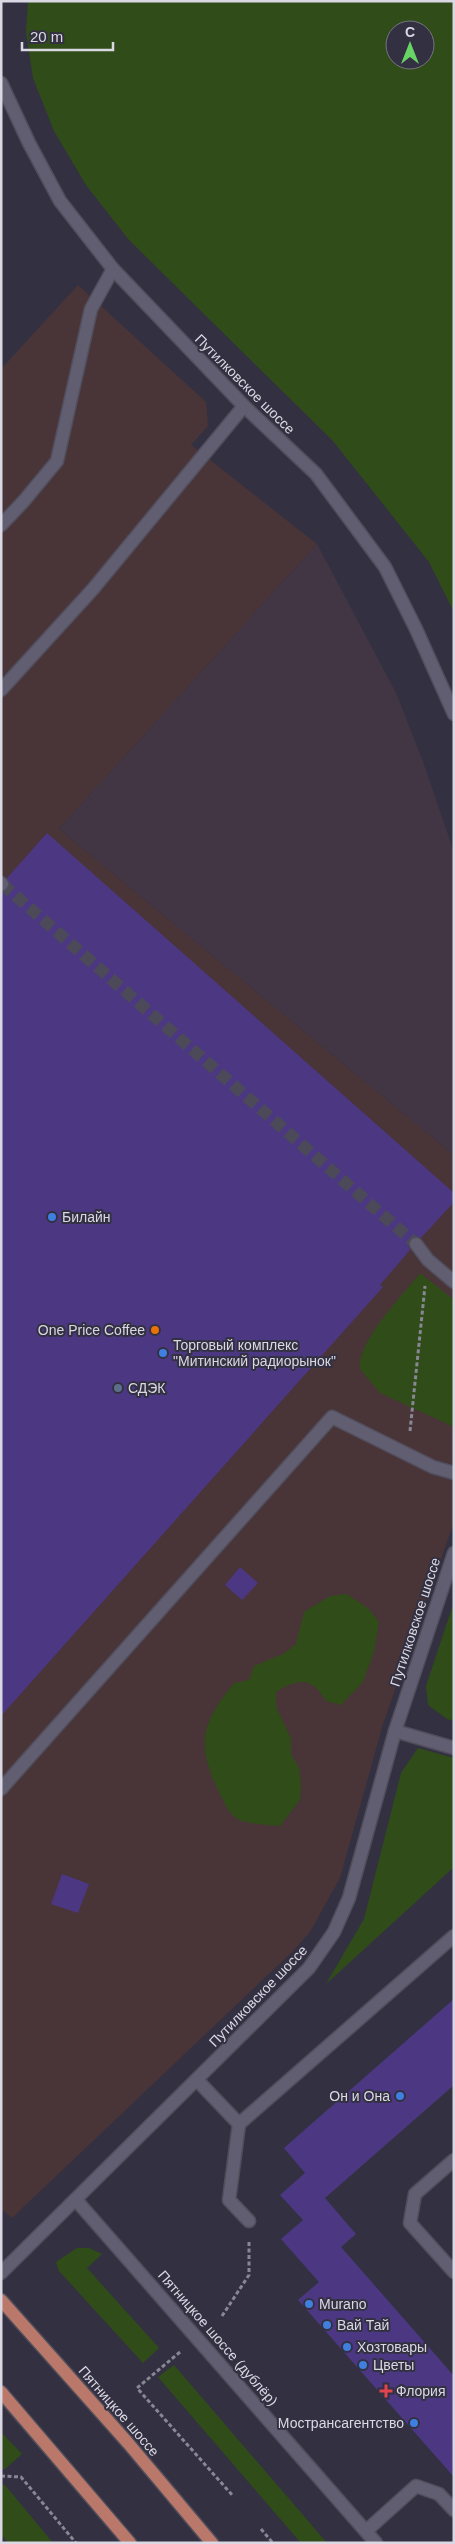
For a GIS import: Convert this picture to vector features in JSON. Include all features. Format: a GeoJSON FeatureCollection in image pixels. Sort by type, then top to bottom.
{"type":"FeatureCollection","features":[{"type":"Feature","properties":{"kind":"main road","name":"Пятницкое шоссе"},"geometry":{"type":"LineString","coordinates":[[1,2300],[128,2443],[212,2543]]}},
{"type":"Feature","properties":{"kind":"main road"},"geometry":{"type":"LineString","coordinates":[[1,2392],[130,2543]]}},
{"type":"Feature","properties":{"kind":"street","name":"Путилковское шоссе"},"geometry":{"type":"LineString","coordinates":[[1,83],[29,143],[60,201],[113,269],[244,406],[316,474],[385,567],[416,629],[454,714]]}},
{"type":"Feature","properties":{"kind":"street"},"geometry":{"type":"LineString","coordinates":[[1,525],[57,461],[91,309],[113,269]]}},
{"type":"Feature","properties":{"kind":"street"},"geometry":{"type":"LineString","coordinates":[[1,690],[93,589],[244,406]]}},
{"type":"Feature","properties":{"kind":"street"},"geometry":{"type":"LineString","coordinates":[[416,1244],[428,1260],[454,1282]]}},
{"type":"Feature","properties":{"kind":"street"},"geometry":{"type":"LineString","coordinates":[[1,1789],[332,1418],[433,1467],[454,1473]]}},
{"type":"Feature","properties":{"kind":"street","name":"Путилковское шоссе"},"geometry":{"type":"LineString","coordinates":[[1,2273],[309,1968],[334,1932],[349,1898],[395,1731],[454,1553]]}},
{"type":"Feature","properties":{"kind":"street"},"geometry":{"type":"LineString","coordinates":[[395,1731],[454,1748]]}},
{"type":"Feature","properties":{"kind":"street"},"geometry":{"type":"LineString","coordinates":[[249,2221],[229,2200],[239,2124],[454,1936]]}},
{"type":"Feature","properties":{"kind":"street"},"geometry":{"type":"LineString","coordinates":[[197,2080],[239,2124]]}},
{"type":"Feature","properties":{"kind":"street"},"geometry":{"type":"LineString","coordinates":[[454,2160],[415,2194],[410,2223],[454,2272]]}},
{"type":"Feature","properties":{"kind":"street","name":"Пятницкое шоссе (дублёр)"},"geometry":{"type":"LineString","coordinates":[[76,2200],[376,2543]]}},
{"type":"Feature","properties":{"kind":"street"},"geometry":{"type":"LineString","coordinates":[[366,2531],[416,2486],[439,2494],[454,2510]]}},
{"type":"Feature","properties":{"kind":"path"},"geometry":{"type":"LineString","coordinates":[[408,1454],[428,1260]]}},
{"type":"Feature","properties":{"kind":"path"},"geometry":{"type":"LineString","coordinates":[[222,2316],[249,2275],[249,2221]]}},
{"type":"Feature","properties":{"kind":"path"},"geometry":{"type":"LineString","coordinates":[[180,2351],[137,2388],[233,2496]]}},
{"type":"Feature","properties":{"kind":"path"},"geometry":{"type":"LineString","coordinates":[[1,2476],[21,2477],[76,2543]]}},
{"type":"Feature","properties":{"kind":"path"},"geometry":{"type":"LineString","coordinates":[[261,2529],[273,2543]]}},
{"type":"Feature","properties":{"kind":"shaded area"},"geometry":{"type":"Polygon","coordinates":[[[78,285],[206,402],[208,426],[191,445],[317,544],[59,829],[454,1155],[454,1522],[383,1724],[340,1878],[310,1932],[292,1952],[12,2218],[1,2209],[1,369],[78,285]]]}},
{"type":"Feature","properties":{"kind":"shaded area"},"geometry":{"type":"Polygon","coordinates":[[[317,544],[396,693],[422,759],[454,852],[454,1155],[59,829],[317,544]]]}},
{"type":"Feature","properties":{"kind":"green space"},"geometry":{"type":"Polygon","coordinates":[[[28,1],[454,1],[454,612],[429,562],[333,441],[129,240],[86,185],[54,131],[33,78],[26,32],[28,1]]]}},
{"type":"Feature","properties":{"kind":"green space"},"geometry":{"type":"Polygon","coordinates":[[[420,1273],[454,1300],[454,1427],[380,1393],[360,1369],[361,1358],[373,1332],[420,1273]]]}},
{"type":"Feature","properties":{"kind":"green space"},"geometry":{"type":"Polygon","coordinates":[[[347,1594],[369,1609],[379,1622],[374,1652],[363,1682],[341,1705],[326,1701],[321,1693],[310,1684],[304,1682],[292,1684],[276,1692],[276,1707],[291,1738],[291,1754],[299,1768],[300,1800],[280,1826],[242,1821],[231,1813],[226,1806],[207,1762],[205,1736],[214,1711],[234,1683],[249,1680],[254,1666],[283,1654],[296,1644],[304,1612],[330,1596],[347,1594]]]}},
{"type":"Feature","properties":{"kind":"green space"},"geometry":{"type":"Polygon","coordinates":[[[454,1602],[454,1721],[447,1719],[428,1705],[426,1686],[454,1602]]]}},
{"type":"Feature","properties":{"kind":"green space"},"geometry":{"type":"Polygon","coordinates":[[[418,1748],[454,1758],[454,1867],[326,1984],[364,1919],[401,1773],[418,1748]]]}},
{"type":"Feature","properties":{"kind":"green space"},"geometry":{"type":"Polygon","coordinates":[[[77,2248],[89,2248],[102,2254],[87,2268],[159,2348],[143,2363],[59,2271],[56,2262],[77,2248]]]}},
{"type":"Feature","properties":{"kind":"green space"},"geometry":{"type":"Polygon","coordinates":[[[174,2365],[327,2543],[301,2543],[158,2377],[174,2365]]]}},
{"type":"Feature","properties":{"kind":"green space"},"geometry":{"type":"Polygon","coordinates":[[[1,2432],[22,2454],[5,2469],[1,2469],[1,2432]]]}},
{"type":"Feature","properties":{"kind":"green space"},"geometry":{"type":"Polygon","coordinates":[[[1,2485],[5,2485],[53,2543],[8,2543],[1,2534],[1,2485]]]}},
{"type":"Feature","properties":{"kind":"building","name":"Торговый комплекс \"Митинский радиорынок\""},"geometry":{"type":"Polygon","coordinates":[[[47,833],[454,1193],[454,1202],[421,1238],[416,1236],[411,1238],[408,1244],[410,1250],[380,1285],[383,1287],[1,1716],[1,892],[10,887],[7,878],[47,833]]]}},
{"type":"Feature","properties":{"kind":"building"},"geometry":{"type":"Polygon","coordinates":[[[240,1567],[258,1583],[242,1600],[225,1585],[240,1567]]]}},
{"type":"Feature","properties":{"kind":"building"},"geometry":{"type":"Polygon","coordinates":[[[62,1874],[89,1884],[78,1913],[51,1904],[62,1874]]]}},
{"type":"Feature","properties":{"kind":"building"},"geometry":{"type":"Polygon","coordinates":[[[454,1999],[454,2085],[325,2198],[356,2234],[341,2247],[454,2376],[454,2477],[298,2300],[319,2282],[281,2239],[303,2220],[280,2195],[305,2173],[284,2148],[454,1999]]]}},
{"type":"Feature","properties":{"kind":"tunnel"},"geometry":{"type":"LineString","coordinates":[[2,884],[416,1244]]}},
{"type":"Feature","properties":{"kind":"place","name":"Билайн"},"geometry":{"type":"Point","coordinates":[52,1217]}},
{"type":"Feature","properties":{"kind":"place","name":"One Price Coffee"},"geometry":{"type":"Point","coordinates":[155,1330]}},
{"type":"Feature","properties":{"kind":"place","name":"Торговый комплекс \"Митинский радиорынок\""},"geometry":{"type":"Point","coordinates":[163,1353]}},
{"type":"Feature","properties":{"kind":"place","name":"СДЭК"},"geometry":{"type":"Point","coordinates":[118,1388]}},
{"type":"Feature","properties":{"kind":"place","name":"Он и Она"},"geometry":{"type":"Point","coordinates":[400,2096]}},
{"type":"Feature","properties":{"kind":"place","name":"Murano"},"geometry":{"type":"Point","coordinates":[309,2304]}},
{"type":"Feature","properties":{"kind":"place","name":"Вай Тай"},"geometry":{"type":"Point","coordinates":[327,2325]}},
{"type":"Feature","properties":{"kind":"place","name":"Хозтовары"},"geometry":{"type":"Point","coordinates":[347,2347]}},
{"type":"Feature","properties":{"kind":"place","name":"Цветы"},"geometry":{"type":"Point","coordinates":[363,2365]}},
{"type":"Feature","properties":{"kind":"place","name":"Флория"},"geometry":{"type":"Point","coordinates":[386,2391]}},
{"type":"Feature","properties":{"kind":"place","name":"Мострансагентство"},"geometry":{"type":"Point","coordinates":[414,2423]}}]}
